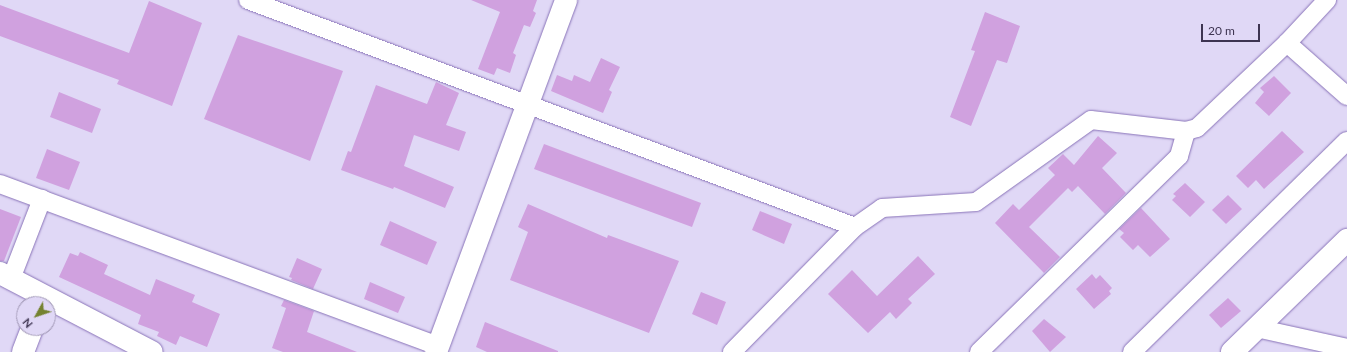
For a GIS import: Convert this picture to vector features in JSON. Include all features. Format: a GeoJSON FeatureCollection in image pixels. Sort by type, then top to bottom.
{"type":"FeatureCollection","features":[{"type":"Feature","properties":{"kind":"street"},"geometry":{"type":"LineString","coordinates":[[248,0],[528,103],[855,227]]}},
{"type":"Feature","properties":{"kind":"street"},"geometry":{"type":"LineString","coordinates":[[0,184],[437,349],[566,0]]}},
{"type":"Feature","properties":{"kind":"street"},"geometry":{"type":"LineString","coordinates":[[732,352],[855,227],[882,208],[976,202],[1091,120],[1186,131],[1197,128],[1287,43],[1327,0]]}},
{"type":"Feature","properties":{"kind":"street"},"geometry":{"type":"LineString","coordinates":[[1287,43],[1347,96]]}},
{"type":"Feature","properties":{"kind":"street"},"geometry":{"type":"LineString","coordinates":[[979,352],[1180,156],[1186,131]]}},
{"type":"Feature","properties":{"kind":"street"},"geometry":{"type":"LineString","coordinates":[[1132,352],[1347,141]]}},
{"type":"Feature","properties":{"kind":"street"},"geometry":{"type":"LineString","coordinates":[[37,296],[6,276],[42,199]]}},
{"type":"Feature","properties":{"kind":"street"},"geometry":{"type":"LineString","coordinates":[[1232,352],[1347,240]]}},
{"type":"Feature","properties":{"kind":"street"},"geometry":{"type":"LineString","coordinates":[[56,306],[152,352]]}},
{"type":"Feature","properties":{"kind":"street"},"geometry":{"type":"LineString","coordinates":[[1256,328],[1347,348]]}},
{"type":"Feature","properties":{"kind":"street"},"geometry":{"type":"LineString","coordinates":[[23,352],[29,336]]}},
{"type":"Feature","properties":{"kind":"building"},"geometry":{"type":"Polygon","coordinates":[[[471,0],[537,0],[533,11],[536,13],[530,27],[524,25],[513,53],[516,55],[510,73],[497,68],[494,75],[478,69],[500,12],[471,0]]]}},
{"type":"Feature","properties":{"kind":"building"},"geometry":{"type":"Polygon","coordinates":[[[149,1],[202,23],[172,106],[117,84],[119,80],[0,36],[0,5],[129,53],[149,1]]]}},
{"type":"Feature","properties":{"kind":"building"},"geometry":{"type":"Polygon","coordinates":[[[985,12],[1020,26],[1007,63],[997,60],[971,126],[950,117],[975,51],[971,50],[985,12]]]}},
{"type":"Feature","properties":{"kind":"building"},"geometry":{"type":"Polygon","coordinates":[[[238,35],[343,71],[310,161],[204,119],[238,35]]]}},
{"type":"Feature","properties":{"kind":"building"},"geometry":{"type":"Polygon","coordinates":[[[601,58],[620,67],[609,90],[612,92],[603,113],[551,91],[557,75],[572,81],[574,75],[590,82],[601,58]]]}},
{"type":"Feature","properties":{"kind":"building"},"geometry":{"type":"Polygon","coordinates":[[[1274,76],[1291,93],[1269,116],[1255,103],[1264,92],[1260,88],[1274,76]]]}},
{"type":"Feature","properties":{"kind":"building"},"geometry":{"type":"Polygon","coordinates":[[[436,82],[459,93],[446,125],[466,132],[459,151],[414,135],[404,166],[454,187],[445,208],[394,187],[393,189],[341,170],[348,151],[351,152],[376,85],[427,104],[436,82]]]}},
{"type":"Feature","properties":{"kind":"building"},"geometry":{"type":"Polygon","coordinates":[[[59,92],[101,109],[92,133],[50,117],[59,92]]]}},
{"type":"Feature","properties":{"kind":"building"},"geometry":{"type":"Polygon","coordinates":[[[1282,131],[1304,152],[1264,189],[1256,180],[1248,188],[1236,176],[1282,131]]]}},
{"type":"Feature","properties":{"kind":"building"},"geometry":{"type":"Polygon","coordinates":[[[1098,136],[1117,153],[1102,168],[1126,193],[1105,214],[1078,186],[1072,192],[1068,188],[1029,227],[1060,257],[1044,273],[995,223],[1013,204],[1019,210],[1055,175],[1048,168],[1063,154],[1074,165],[1098,136]]]}},
{"type":"Feature","properties":{"kind":"building"},"geometry":{"type":"Polygon","coordinates":[[[544,144],[701,203],[692,227],[534,169],[544,144]]]}},
{"type":"Feature","properties":{"kind":"building"},"geometry":{"type":"Polygon","coordinates":[[[47,149],[80,162],[69,190],[36,178],[47,149]]]}},
{"type":"Feature","properties":{"kind":"building"},"geometry":{"type":"Polygon","coordinates":[[[1185,183],[1205,202],[1190,217],[1172,200],[1176,196],[1173,194],[1185,183]]]}},
{"type":"Feature","properties":{"kind":"building"},"geometry":{"type":"Polygon","coordinates":[[[1228,195],[1242,209],[1226,224],[1212,210],[1228,195]]]}},
{"type":"Feature","properties":{"kind":"building"},"geometry":{"type":"Polygon","coordinates":[[[528,204],[607,238],[608,235],[679,261],[649,333],[510,280],[528,232],[518,227],[528,204]]]}},
{"type":"Feature","properties":{"kind":"building"},"geometry":{"type":"Polygon","coordinates":[[[1141,208],[1170,239],[1150,257],[1138,245],[1133,250],[1120,237],[1124,233],[1119,229],[1141,208]]]}},
{"type":"Feature","properties":{"kind":"building"},"geometry":{"type":"Polygon","coordinates":[[[0,209],[21,217],[4,261],[0,261],[0,209]]]}},
{"type":"Feature","properties":{"kind":"building"},"geometry":{"type":"Polygon","coordinates":[[[760,211],[792,224],[784,244],[752,230],[760,211]]]}},
{"type":"Feature","properties":{"kind":"building"},"geometry":{"type":"Polygon","coordinates":[[[390,221],[437,242],[427,265],[380,245],[390,221]]]}},
{"type":"Feature","properties":{"kind":"building"},"geometry":{"type":"Polygon","coordinates":[[[80,252],[108,265],[104,274],[150,295],[156,279],[195,295],[192,302],[220,314],[207,347],[180,336],[176,345],[157,336],[159,332],[138,324],[141,315],[59,277],[70,253],[78,256],[80,252]]]}},
{"type":"Feature","properties":{"kind":"building"},"geometry":{"type":"Polygon","coordinates":[[[918,256],[935,274],[908,299],[912,303],[896,319],[890,312],[868,333],[828,294],[852,270],[877,296],[918,256]]]}},
{"type":"Feature","properties":{"kind":"building"},"geometry":{"type":"Polygon","coordinates":[[[297,258],[322,269],[313,289],[291,280],[292,278],[289,277],[297,258]]]}},
{"type":"Feature","properties":{"kind":"building"},"geometry":{"type":"Polygon","coordinates":[[[1092,274],[1096,279],[1100,275],[1112,288],[1109,291],[1111,294],[1094,309],[1076,289],[1092,274]]]}},
{"type":"Feature","properties":{"kind":"building"},"geometry":{"type":"Polygon","coordinates":[[[370,282],[405,297],[398,313],[364,299],[370,282]]]}},
{"type":"Feature","properties":{"kind":"building"},"geometry":{"type":"Polygon","coordinates":[[[701,292],[726,302],[717,325],[692,314],[701,292]]]}},
{"type":"Feature","properties":{"kind":"building"},"geometry":{"type":"Polygon","coordinates":[[[1228,298],[1241,311],[1221,328],[1209,315],[1228,298]]]}},
{"type":"Feature","properties":{"kind":"building"},"geometry":{"type":"Polygon","coordinates":[[[284,300],[314,311],[307,332],[357,352],[283,352],[272,348],[286,308],[281,306],[284,300]]]}},
{"type":"Feature","properties":{"kind":"building"},"geometry":{"type":"Polygon","coordinates":[[[1044,319],[1066,337],[1050,352],[1032,331],[1044,319]]]}},
{"type":"Feature","properties":{"kind":"building"},"geometry":{"type":"Polygon","coordinates":[[[485,322],[558,352],[487,352],[476,347],[485,322]]]}}]}
